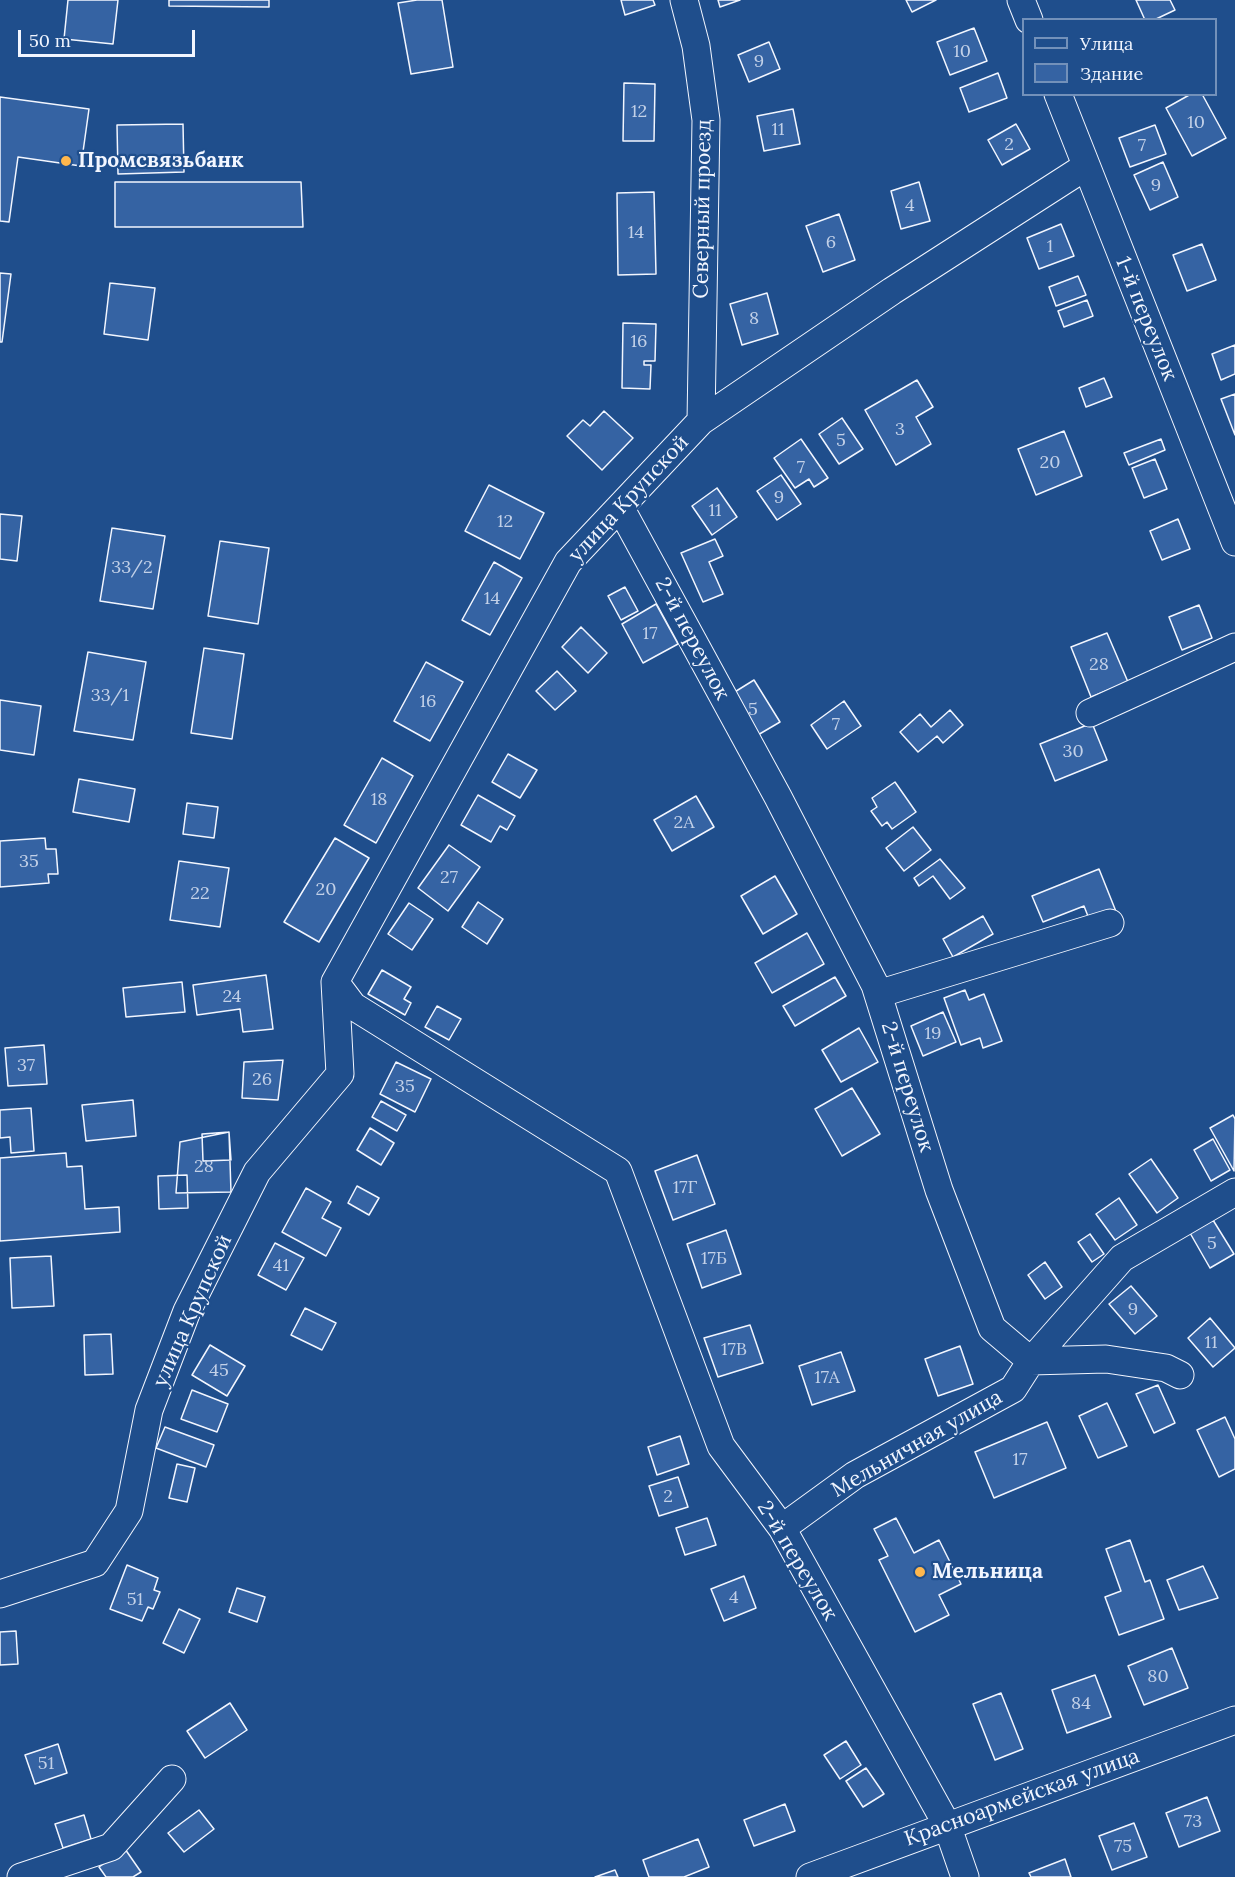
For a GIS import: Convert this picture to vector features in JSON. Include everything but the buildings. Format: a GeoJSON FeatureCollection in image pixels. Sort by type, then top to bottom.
{"type":"FeatureCollection","features":[{"type":"Feature","properties":{"kind":"street","name":"Северный проезд"},"geometry":{"type":"LineString","coordinates":[[684,0],[696,46],[706,120],[701,421]]}},
{"type":"Feature","properties":{"kind":"street"},"geometry":{"type":"LineString","coordinates":[[1021,0],[1028,18]]}},
{"type":"Feature","properties":{"kind":"street","name":"1-й переулок"},"geometry":{"type":"LineString","coordinates":[[1059,96],[1235,542]]}},
{"type":"Feature","properties":{"kind":"street","name":"улица Крупской"},"geometry":{"type":"LineString","coordinates":[[0,1594],[95,1563],[129,1511],[149,1410],[187,1311],[257,1172],[340,1074],[335,982],[568,562],[701,421],[892,291],[1085,167]]}},
{"type":"Feature","properties":{"kind":"street","name":"2-й переулок"},"geometry":{"type":"LineString","coordinates":[[621,508],[778,797],[878,994],[939,1190],[992,1328],[1031,1361]]}},
{"type":"Feature","properties":{"kind":"street"},"geometry":{"type":"LineString","coordinates":[[1090,713],[1235,647]]}},
{"type":"Feature","properties":{"kind":"street","name":"2-й переулок"},"geometry":{"type":"LineString","coordinates":[[878,994],[1110,923]]}},
{"type":"Feature","properties":{"kind":"street","name":"2-й переулок"},"geometry":{"type":"LineString","coordinates":[[335,982],[353,1005],[618,1171],[721,1446],[782,1528],[947,1825],[965,1877]]}},
{"type":"Feature","properties":{"kind":"street","name":"Мельничная улица"},"geometry":{"type":"LineString","coordinates":[[782,1528],[855,1475],[1013,1389],[1031,1361],[1122,1258],[1235,1192]]}},
{"type":"Feature","properties":{"kind":"street"},"geometry":{"type":"LineString","coordinates":[[1031,1361],[1106,1359],[1166,1368],[1180,1375]]}},
{"type":"Feature","properties":{"kind":"street","name":"Красноармейская улица"},"geometry":{"type":"LineString","coordinates":[[810,1877],[1235,1720]]}},
{"type":"Feature","properties":{"kind":"street"},"geometry":{"type":"LineString","coordinates":[[21,1877],[111,1847],[172,1779]]}},
{"type":"Feature","properties":{"kind":"place","name":"Промсвязьбанк"},"geometry":{"type":"Point","coordinates":[66,161]}},
{"type":"Feature","properties":{"kind":"place","name":"Мельница"},"geometry":{"type":"Point","coordinates":[920,1572]}}]}
